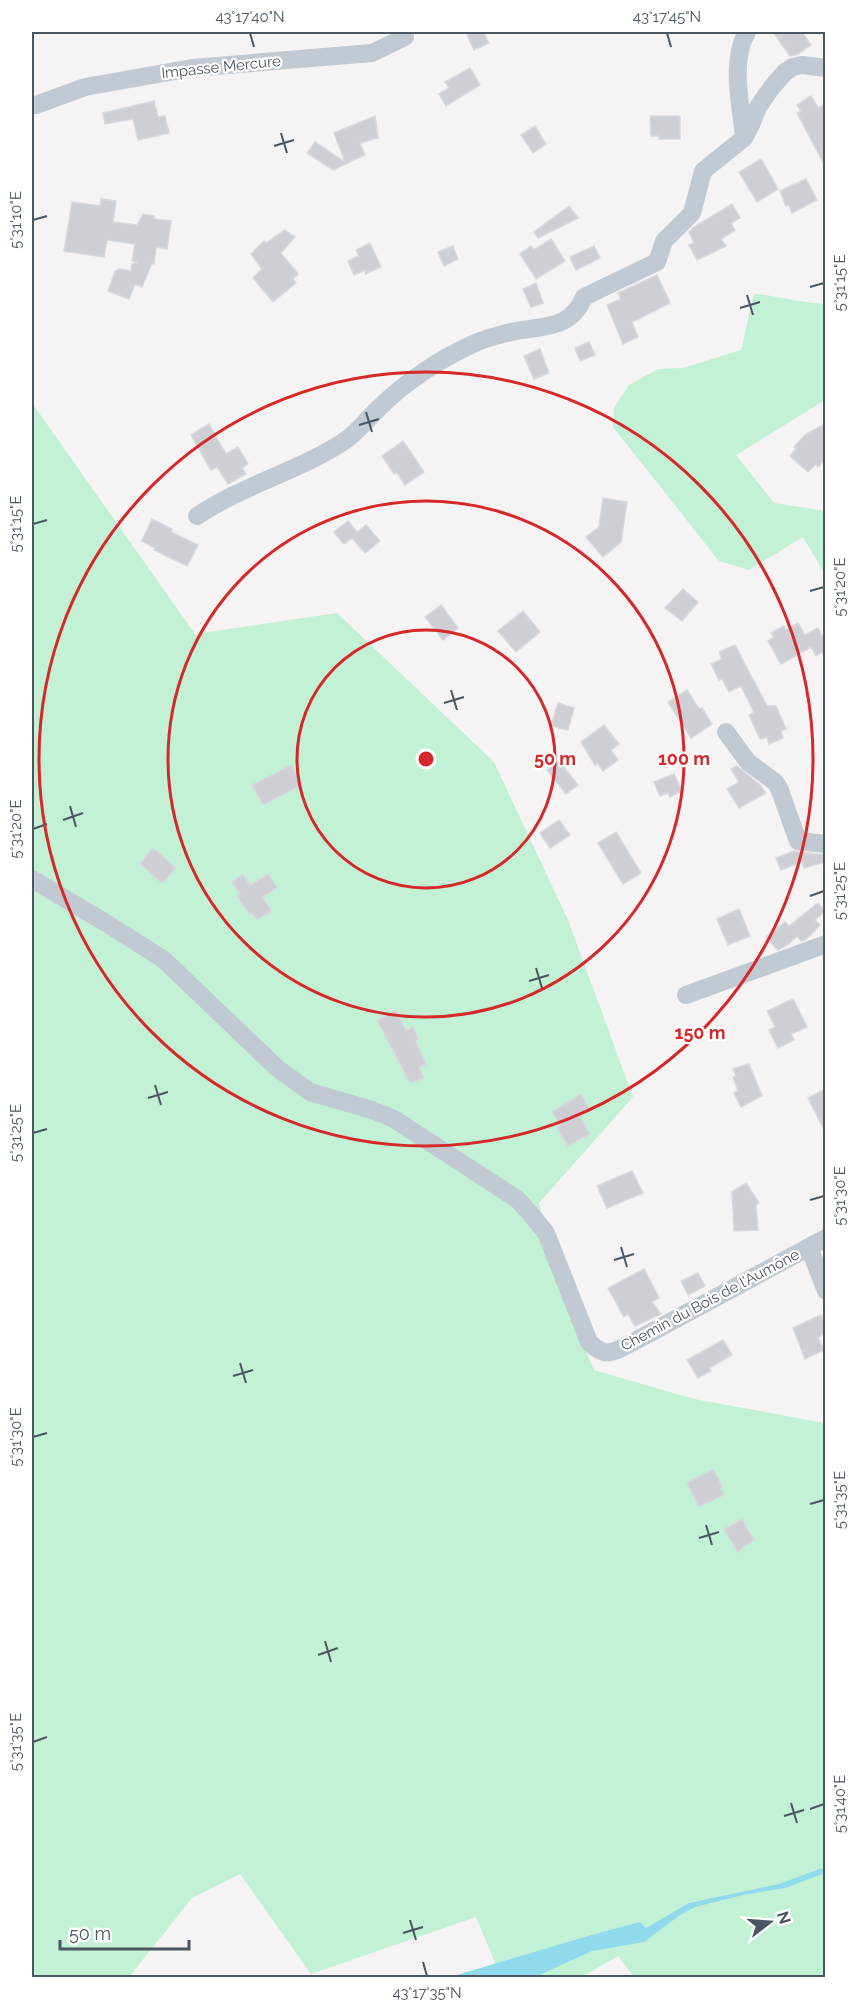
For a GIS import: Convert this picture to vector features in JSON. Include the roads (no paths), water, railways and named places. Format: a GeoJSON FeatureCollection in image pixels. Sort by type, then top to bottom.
{"type":"FeatureCollection","features":[{"type":"Feature","properties":{"kind":"street"},"geometry":{"type":"LineString","coordinates":[[744,138],[738,69],[740,43],[747,32]]}},
{"type":"Feature","properties":{"kind":"street","name":"Impasse Mercure"},"geometry":{"type":"LineString","coordinates":[[36,105],[85,87],[192,68],[372,53],[408,33]]}},
{"type":"Feature","properties":{"kind":"street"},"geometry":{"type":"LineString","coordinates":[[197,516],[222,499],[292,470],[346,441],[380,407],[444,358],[473,344],[562,322],[578,311],[584,297],[657,262],[664,241],[692,213],[704,171],[744,138],[758,107],[772,87],[785,72],[793,67],[802,65],[825,68]]}},
{"type":"Feature","properties":{"kind":"street"},"geometry":{"type":"LineString","coordinates":[[726,732],[748,762],[775,782],[798,841],[825,844]]}},
{"type":"Feature","properties":{"kind":"street","name":"Chemin du Bois de l'Aumône"},"geometry":{"type":"LineString","coordinates":[[32,879],[163,959],[277,1068],[310,1092],[372,1110],[394,1119],[517,1199],[546,1233],[589,1342],[603,1354],[637,1340],[825,1238]]}},
{"type":"Feature","properties":{"kind":"street"},"geometry":{"type":"LineString","coordinates":[[686,995],[825,944]]}},
{"type":"Feature","properties":{"kind":"street"},"geometry":{"type":"LineString","coordinates":[[808,1247],[825,1291]]}},
{"type":"Feature","properties":{"kind":"water"},"geometry":{"type":"Polygon","coordinates":[[[825,1867],[825,1873],[785,1888],[743,1895],[695,1907],[680,1915],[644,1942],[592,1951],[535,1977],[450,1977],[640,1922],[646,1928],[689,1903],[779,1884],[825,1867]]]}}]}
